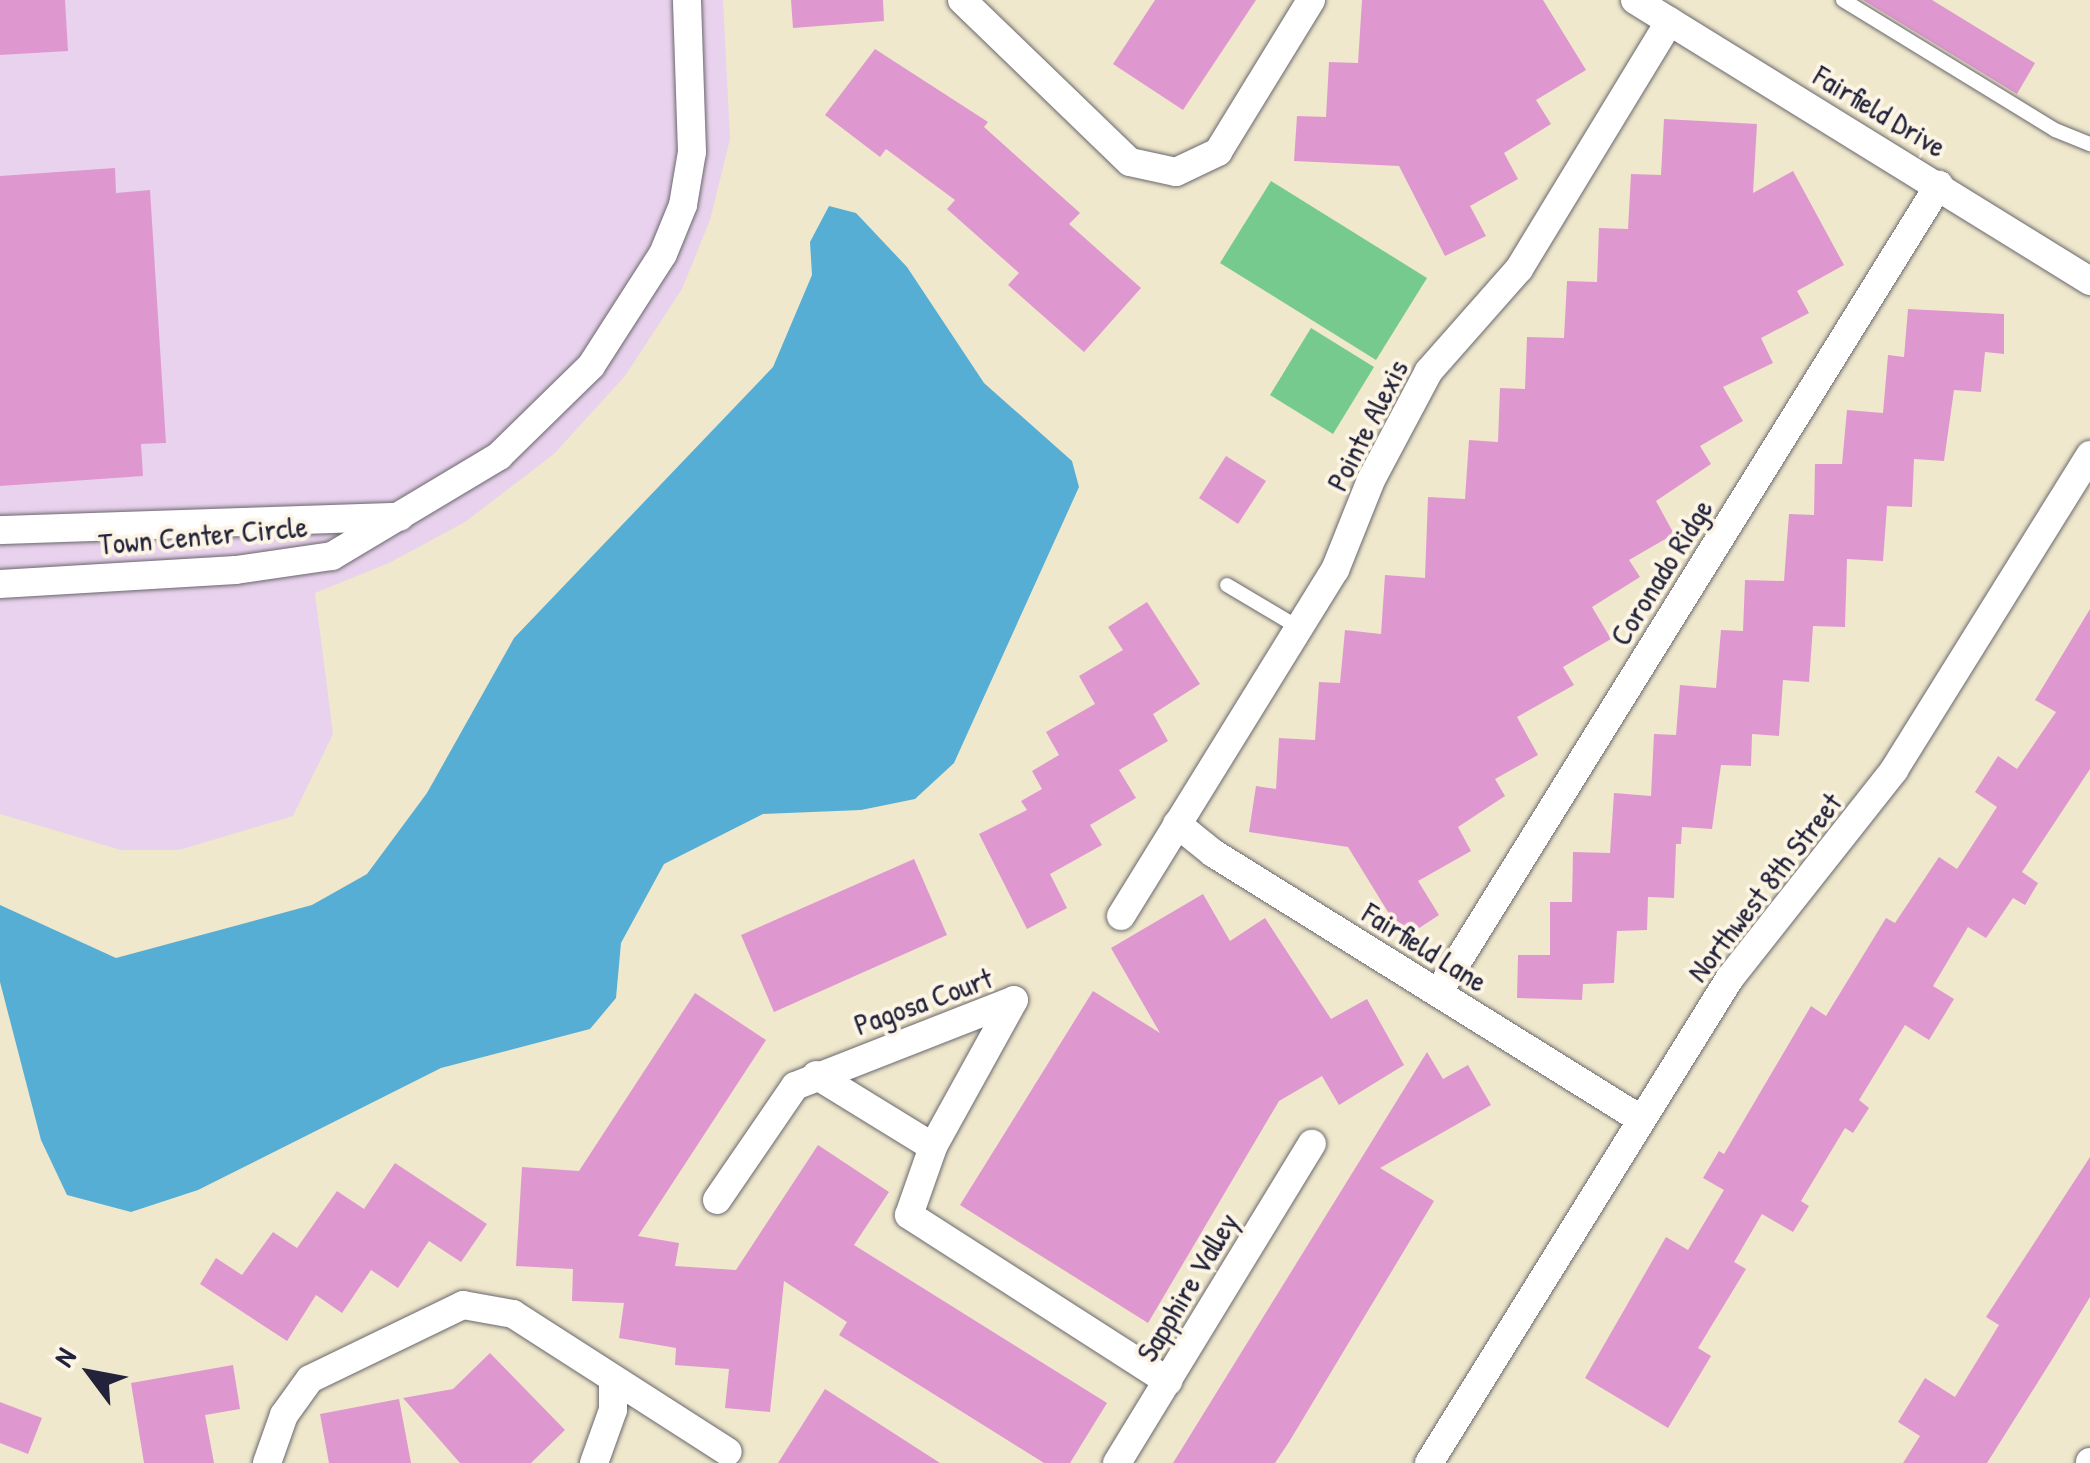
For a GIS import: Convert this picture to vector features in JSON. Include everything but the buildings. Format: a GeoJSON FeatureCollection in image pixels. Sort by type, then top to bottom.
{"type":"FeatureCollection","features":[{"type":"Feature","properties":{"kind":"street","name":"Town Center Circle"},"geometry":{"type":"LineString","coordinates":[[0,584],[236,570],[332,556],[499,456],[550,411],[592,366],[664,254],[683,205],[692,152],[687,0]]}},
{"type":"Feature","properties":{"kind":"street"},"geometry":{"type":"LineString","coordinates":[[962,0],[1130,162],[1176,172],[1218,152],[1311,0]]}},
{"type":"Feature","properties":{"kind":"street","name":"Fairfield Drive"},"geometry":{"type":"LineString","coordinates":[[1635,0],[2090,280]]}},
{"type":"Feature","properties":{"kind":"street","name":"Pointe Alexis"},"geometry":{"type":"LineString","coordinates":[[1120,916],[1335,570],[1371,480],[1430,372],[1520,269],[1670,21]]}},
{"type":"Feature","properties":{"kind":"street","name":"Coronado Ridge"},"geometry":{"type":"LineString","coordinates":[[1438,993],[1939,185]]}},
{"type":"Feature","properties":{"kind":"street","name":"Northwest 8th Street"},"geometry":{"type":"LineString","coordinates":[[1429,1463],[1764,930],[1894,770],[2090,455]]}},
{"type":"Feature","properties":{"kind":"street","name":"Town Center Circle"},"geometry":{"type":"LineString","coordinates":[[0,530],[402,516]]}},
{"type":"Feature","properties":{"kind":"street","name":"Fairfield Lane"},"geometry":{"type":"LineString","coordinates":[[1177,824],[1213,853],[1642,1120]]}},
{"type":"Feature","properties":{"kind":"street","name":"Pagosa Court"},"geometry":{"type":"LineString","coordinates":[[717,1200],[795,1086],[1014,1000],[933,1147],[910,1215],[1168,1381]]}},
{"type":"Feature","properties":{"kind":"street"},"geometry":{"type":"LineString","coordinates":[[816,1075],[933,1147]]}},
{"type":"Feature","properties":{"kind":"street","name":"Sapphire Valley"},"geometry":{"type":"LineString","coordinates":[[1117,1463],[1312,1144]]}},
{"type":"Feature","properties":{"kind":"street"},"geometry":{"type":"LineString","coordinates":[[268,1463],[284,1415],[310,1380],[463,1305],[513,1314],[728,1452]]}},
{"type":"Feature","properties":{"kind":"street"},"geometry":{"type":"LineString","coordinates":[[594,1463],[612,1410],[613,1379]]}},
{"type":"Feature","properties":{"kind":"lane"},"geometry":{"type":"LineString","coordinates":[[1843,0],[2056,130],[2090,144]]}},
{"type":"Feature","properties":{"kind":"lane"},"geometry":{"type":"LineString","coordinates":[[1227,585],[1299,628]]}},
{"type":"Feature","properties":{"kind":"shaded area"},"geometry":{"type":"Polygon","coordinates":[[[0,0],[723,0],[730,139],[710,220],[682,289],[625,376],[554,454],[465,522],[389,563],[315,593],[333,734],[293,816],[179,850],[121,850],[0,814],[0,0]]]}},
{"type":"Feature","properties":{"kind":"green space"},"geometry":{"type":"Polygon","coordinates":[[[1271,181],[1427,278],[1376,360],[1220,263],[1271,181]]]}},
{"type":"Feature","properties":{"kind":"green space"},"geometry":{"type":"Polygon","coordinates":[[[1311,328],[1374,367],[1333,434],[1270,395],[1311,328]]]}},
{"type":"Feature","properties":{"kind":"water"},"geometry":{"type":"Polygon","coordinates":[[[829,206],[856,213],[907,267],[984,383],[1072,461],[1079,487],[954,763],[915,799],[861,810],[763,814],[664,864],[621,943],[616,998],[590,1029],[441,1068],[198,1190],[131,1212],[67,1195],[41,1140],[0,982],[0,905],[116,958],[312,905],[367,874],[427,793],[514,638],[773,367],[812,275],[810,242],[829,206]]]}}]}
